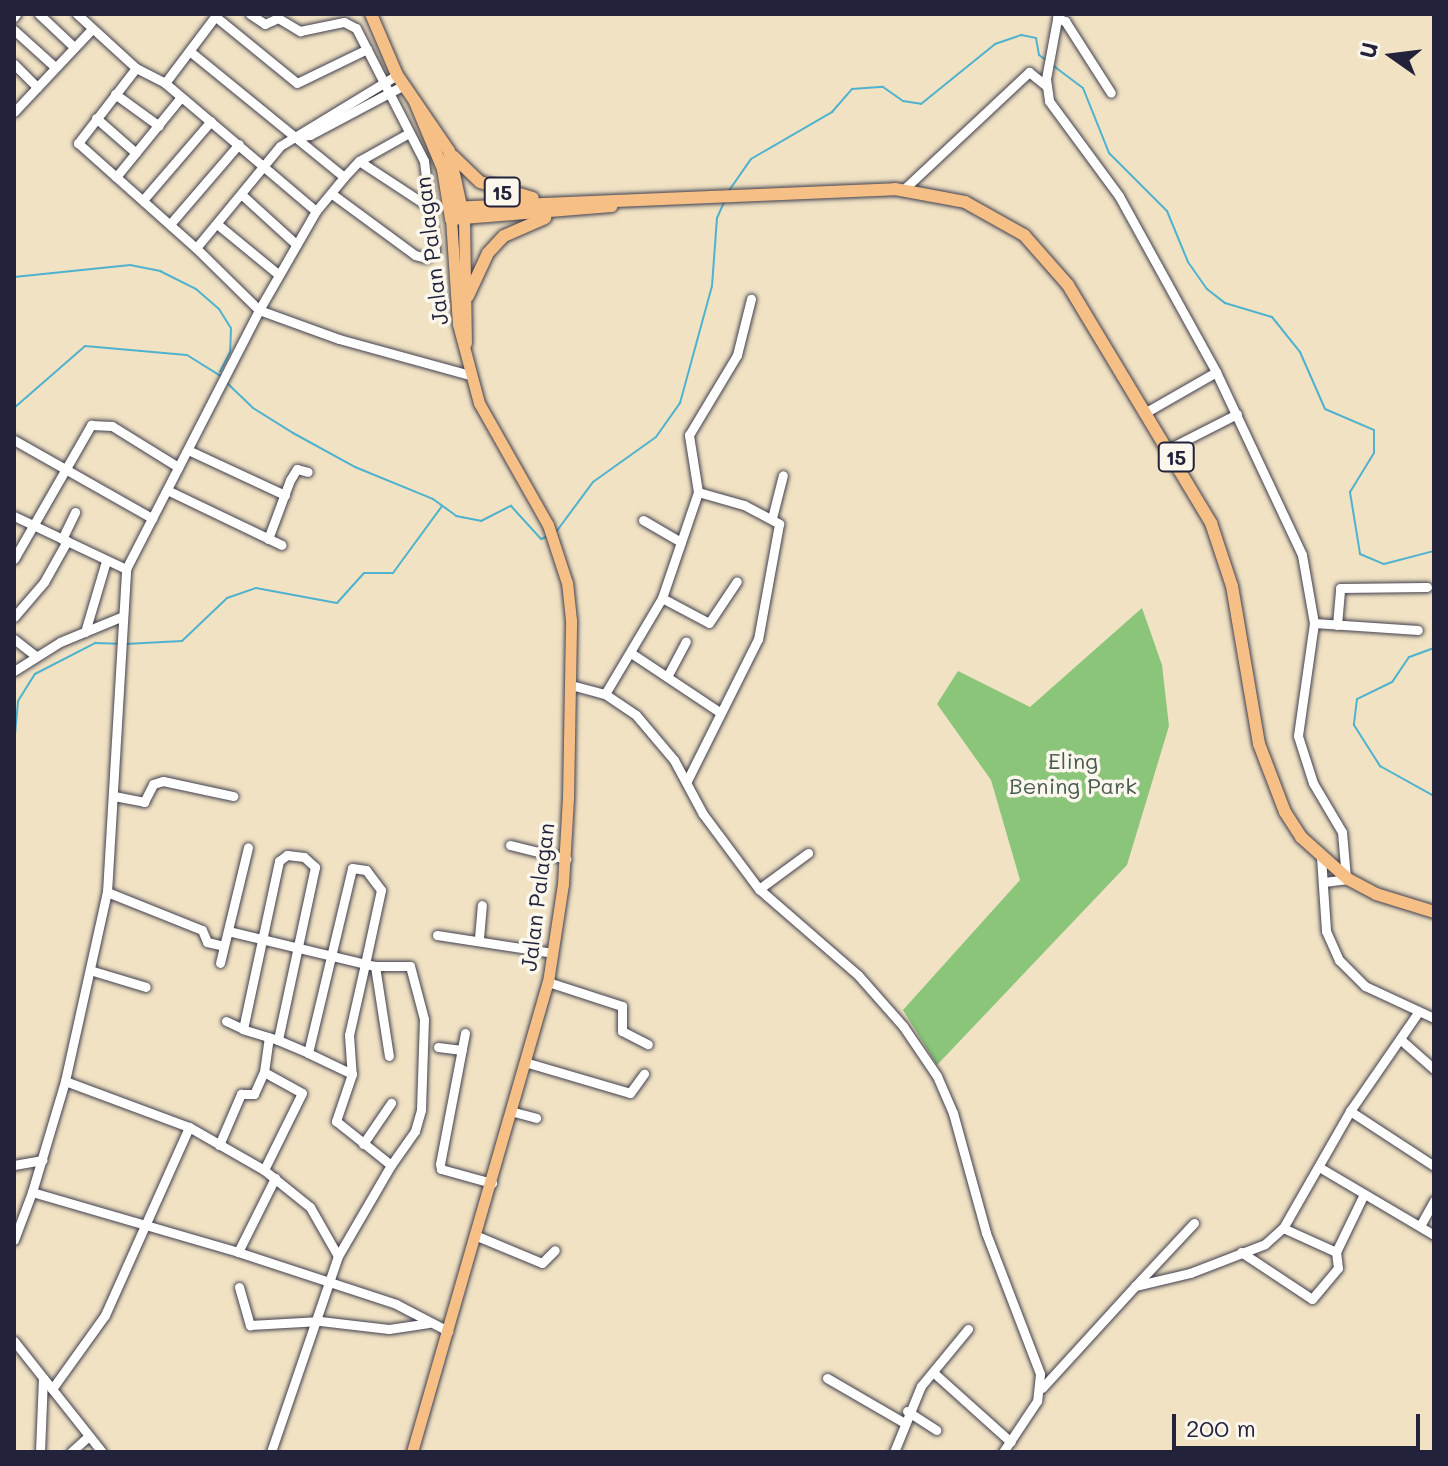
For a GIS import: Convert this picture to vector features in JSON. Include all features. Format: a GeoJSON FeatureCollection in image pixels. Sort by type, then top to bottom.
{"type":"FeatureCollection","features":[{"type":"Feature","properties":{"kind":"highway","name":"Jalan Palagan"},"geometry":{"type":"LineString","coordinates":[[371,14],[400,80],[449,151],[456,213]]}},
{"type":"Feature","properties":{"kind":"highway","name":"Jalan Palagan"},"geometry":{"type":"LineString","coordinates":[[415,102],[443,169],[456,213]]}},
{"type":"Feature","properties":{"kind":"highway","name":"15"},"geometry":{"type":"LineString","coordinates":[[449,151],[480,182],[503,193],[568,206]]}},
{"type":"Feature","properties":{"kind":"highway","name":"15"},"geometry":{"type":"LineString","coordinates":[[456,213],[745,195],[903,190],[965,202],[1024,235],[1068,285],[1148,411],[1170,448],[1223,555],[1269,779],[1285,812],[1321,857],[1347,878],[1376,894],[1434,912]]}},
{"type":"Feature","properties":{"kind":"highway"},"geometry":{"type":"LineString","coordinates":[[468,296],[488,253],[504,236],[568,206]]}},
{"type":"Feature","properties":{"kind":"main road","name":"Jalan Palagan"},"geometry":{"type":"LineString","coordinates":[[456,213],[468,296],[465,351]]}},
{"type":"Feature","properties":{"kind":"main road","name":"Jalan Palagan"},"geometry":{"type":"LineString","coordinates":[[412,1452],[528,1063],[548,982],[566,859],[571,620],[557,549],[548,525],[494,436],[470,375],[458,324],[456,213]]}},
{"type":"Feature","properties":{"kind":"street"},"geometry":{"type":"LineString","coordinates":[[39,14],[74,47]]}},
{"type":"Feature","properties":{"kind":"street"},"geometry":{"type":"LineString","coordinates":[[77,14],[136,68],[165,83],[316,211]]}},
{"type":"Feature","properties":{"kind":"street"},"geometry":{"type":"LineString","coordinates":[[250,14],[265,24],[278,18],[300,31],[351,23],[424,161],[435,251],[426,258],[331,193]]}},
{"type":"Feature","properties":{"kind":"street"},"geometry":{"type":"LineString","coordinates":[[165,83],[192,53],[216,16],[297,83],[367,49]]}},
{"type":"Feature","properties":{"kind":"street"},"geometry":{"type":"LineString","coordinates":[[1111,93],[1065,21],[1058,16],[1046,86],[1055,111],[1119,196],[1216,372],[1293,530],[1314,623],[1298,736],[1313,783],[1342,832],[1341,858],[1347,878],[1324,882]]}},
{"type":"Feature","properties":{"kind":"street"},"geometry":{"type":"LineString","coordinates":[[15,110],[92,29]]}},
{"type":"Feature","properties":{"kind":"street"},"geometry":{"type":"LineString","coordinates":[[14,30],[55,67]]}},
{"type":"Feature","properties":{"kind":"street"},"geometry":{"type":"LineString","coordinates":[[192,53],[344,177]]}},
{"type":"Feature","properties":{"kind":"street"},"geometry":{"type":"LineString","coordinates":[[14,64],[37,87]]}},
{"type":"Feature","properties":{"kind":"street"},"geometry":{"type":"LineString","coordinates":[[136,68],[78,143],[171,223],[259,310],[339,339],[470,375]]}},
{"type":"Feature","properties":{"kind":"street"},"geometry":{"type":"LineString","coordinates":[[903,190],[1029,72],[1046,86]]}},
{"type":"Feature","properties":{"kind":"street"},"geometry":{"type":"LineString","coordinates":[[196,248],[264,166],[293,137],[383,84],[400,80]]}},
{"type":"Feature","properties":{"kind":"street"},"geometry":{"type":"LineString","coordinates":[[293,137],[310,135],[388,95],[400,80]]}},
{"type":"Feature","properties":{"kind":"street"},"geometry":{"type":"LineString","coordinates":[[115,94],[159,126]]}},
{"type":"Feature","properties":{"kind":"street"},"geometry":{"type":"LineString","coordinates":[[116,177],[181,97]]}},
{"type":"Feature","properties":{"kind":"street"},"geometry":{"type":"LineString","coordinates":[[96,118],[136,153]]}},
{"type":"Feature","properties":{"kind":"street"},"geometry":{"type":"LineString","coordinates":[[143,200],[211,121]]}},
{"type":"Feature","properties":{"kind":"street"},"geometry":{"type":"LineString","coordinates":[[14,1240],[43,1160],[65,1081],[93,971],[107,892],[126,569],[259,310],[316,211],[359,161],[409,133]]}},
{"type":"Feature","properties":{"kind":"street"},"geometry":{"type":"LineString","coordinates":[[171,223],[239,144]]}},
{"type":"Feature","properties":{"kind":"street"},"geometry":{"type":"LineString","coordinates":[[359,161],[432,209]]}},
{"type":"Feature","properties":{"kind":"street"},"geometry":{"type":"LineString","coordinates":[[241,194],[296,244]]}},
{"type":"Feature","properties":{"kind":"street"},"geometry":{"type":"LineString","coordinates":[[217,224],[279,275]]}},
{"type":"Feature","properties":{"kind":"street"},"geometry":{"type":"LineString","coordinates":[[605,694],[662,598],[698,492],[689,435],[737,355],[751,299]]}},
{"type":"Feature","properties":{"kind":"street"},"geometry":{"type":"LineString","coordinates":[[1148,411],[1216,372]]}},
{"type":"Feature","properties":{"kind":"street"},"geometry":{"type":"LineString","coordinates":[[1170,448],[1237,414]]}},
{"type":"Feature","properties":{"kind":"street"},"geometry":{"type":"LineString","coordinates":[[14,559],[84,432],[99,423],[112,426],[178,467]]}},
{"type":"Feature","properties":{"kind":"street"},"geometry":{"type":"LineString","coordinates":[[14,440],[152,518]]}},
{"type":"Feature","properties":{"kind":"street"},"geometry":{"type":"LineString","coordinates":[[188,450],[285,495]]}},
{"type":"Feature","properties":{"kind":"street"},"geometry":{"type":"LineString","coordinates":[[268,539],[297,469],[308,472]]}},
{"type":"Feature","properties":{"kind":"street"},"geometry":{"type":"LineString","coordinates":[[772,518],[783,475]]}},
{"type":"Feature","properties":{"kind":"street"},"geometry":{"type":"LineString","coordinates":[[167,490],[282,545]]}},
{"type":"Feature","properties":{"kind":"street"},"geometry":{"type":"LineString","coordinates":[[688,779],[718,711],[758,639],[782,531],[772,518],[698,492]]}},
{"type":"Feature","properties":{"kind":"street"},"geometry":{"type":"LineString","coordinates":[[14,617],[44,582],[75,512]]}},
{"type":"Feature","properties":{"kind":"street"},"geometry":{"type":"LineString","coordinates":[[14,516],[126,569]]}},
{"type":"Feature","properties":{"kind":"street"},"geometry":{"type":"LineString","coordinates":[[643,520],[681,542]]}},
{"type":"Feature","properties":{"kind":"street"},"geometry":{"type":"LineString","coordinates":[[85,632],[106,561]]}},
{"type":"Feature","properties":{"kind":"street"},"geometry":{"type":"LineString","coordinates":[[662,598],[709,623],[737,581]]}},
{"type":"Feature","properties":{"kind":"street"},"geometry":{"type":"LineString","coordinates":[[1337,625],[1340,588],[1427,587]]}},
{"type":"Feature","properties":{"kind":"street"},"geometry":{"type":"LineString","coordinates":[[14,671],[36,656],[121,617]]}},
{"type":"Feature","properties":{"kind":"street"},"geometry":{"type":"LineString","coordinates":[[1314,623],[1418,630]]}},
{"type":"Feature","properties":{"kind":"street"},"geometry":{"type":"LineString","coordinates":[[14,639],[36,656]]}},
{"type":"Feature","properties":{"kind":"street"},"geometry":{"type":"LineString","coordinates":[[668,675],[686,641]]}},
{"type":"Feature","properties":{"kind":"street"},"geometry":{"type":"LineString","coordinates":[[631,653],[718,711]]}},
{"type":"Feature","properties":{"kind":"street"},"geometry":{"type":"LineString","coordinates":[[571,685],[605,694],[636,715],[688,779],[703,814],[759,889],[858,975],[903,1026],[937,1076],[1042,1388]]}},
{"type":"Feature","properties":{"kind":"street"},"geometry":{"type":"LineString","coordinates":[[114,796],[144,802],[153,784],[163,781],[233,796]]}},
{"type":"Feature","properties":{"kind":"street"},"geometry":{"type":"LineString","coordinates":[[510,845],[566,859]]}},
{"type":"Feature","properties":{"kind":"street"},"geometry":{"type":"LineString","coordinates":[[220,963],[248,847]]}},
{"type":"Feature","properties":{"kind":"street"},"geometry":{"type":"LineString","coordinates":[[759,889],[808,853]]}},
{"type":"Feature","properties":{"kind":"street"},"geometry":{"type":"LineString","coordinates":[[219,1145],[241,1094],[253,1095],[264,1072],[315,867],[304,857],[281,857],[243,1029]]}},
{"type":"Feature","properties":{"kind":"street"},"geometry":{"type":"LineString","coordinates":[[1341,858],[1321,857],[1326,931],[1339,960],[1365,986],[1434,1018]]}},
{"type":"Feature","properties":{"kind":"street"},"geometry":{"type":"LineString","coordinates":[[308,1053],[349,870],[363,868],[381,890],[370,965],[358,995],[350,1051],[352,1074],[336,1121],[391,1165]]}},
{"type":"Feature","properties":{"kind":"street"},"geometry":{"type":"LineString","coordinates":[[107,892],[202,930],[207,942],[224,946]]}},
{"type":"Feature","properties":{"kind":"street"},"geometry":{"type":"LineString","coordinates":[[479,938],[482,905]]}},
{"type":"Feature","properties":{"kind":"street"},"geometry":{"type":"LineString","coordinates":[[228,931],[370,965],[410,966],[424,1019],[421,1110],[415,1131],[391,1165],[338,1256],[320,1321],[271,1452]]}},
{"type":"Feature","properties":{"kind":"street"},"geometry":{"type":"LineString","coordinates":[[437,935],[479,938],[553,953]]}},
{"type":"Feature","properties":{"kind":"street"},"geometry":{"type":"LineString","coordinates":[[370,965],[379,991],[389,1056]]}},
{"type":"Feature","properties":{"kind":"street"},"geometry":{"type":"LineString","coordinates":[[93,971],[146,987]]}},
{"type":"Feature","properties":{"kind":"street"},"geometry":{"type":"LineString","coordinates":[[548,982],[622,1006],[622,1031],[648,1044]]}},
{"type":"Feature","properties":{"kind":"street"},"geometry":{"type":"LineString","coordinates":[[358,995],[379,991]]}},
{"type":"Feature","properties":{"kind":"street"},"geometry":{"type":"LineString","coordinates":[[1135,1286],[1190,1273],[1265,1244],[1283,1228],[1350,1111],[1419,1011]]}},
{"type":"Feature","properties":{"kind":"street"},"geometry":{"type":"LineString","coordinates":[[226,1021],[352,1074]]}},
{"type":"Feature","properties":{"kind":"street"},"geometry":{"type":"LineString","coordinates":[[465,1033],[441,1169],[492,1183]]}},
{"type":"Feature","properties":{"kind":"street"},"geometry":{"type":"LineString","coordinates":[[1400,1039],[1434,1069]]}},
{"type":"Feature","properties":{"kind":"street"},"geometry":{"type":"LineString","coordinates":[[438,1047],[462,1050]]}},
{"type":"Feature","properties":{"kind":"street"},"geometry":{"type":"LineString","coordinates":[[339,1068],[350,1051]]}},
{"type":"Feature","properties":{"kind":"street"},"geometry":{"type":"LineString","coordinates":[[528,1063],[630,1093],[644,1074]]}},
{"type":"Feature","properties":{"kind":"street"},"geometry":{"type":"LineString","coordinates":[[264,1072],[302,1093],[264,1170]]}},
{"type":"Feature","properties":{"kind":"street"},"geometry":{"type":"LineString","coordinates":[[65,1081],[189,1127],[264,1170],[310,1207],[338,1256]]}},
{"type":"Feature","properties":{"kind":"street"},"geometry":{"type":"LineString","coordinates":[[363,1144],[391,1103]]}},
{"type":"Feature","properties":{"kind":"street"},"geometry":{"type":"LineString","coordinates":[[1350,1111],[1434,1166]]}},
{"type":"Feature","properties":{"kind":"street"},"geometry":{"type":"LineString","coordinates":[[514,1112],[536,1118]]}},
{"type":"Feature","properties":{"kind":"street"},"geometry":{"type":"LineString","coordinates":[[52,1389],[105,1315],[189,1127]]}},
{"type":"Feature","properties":{"kind":"street"},"geometry":{"type":"LineString","coordinates":[[14,1165],[43,1160]]}},
{"type":"Feature","properties":{"kind":"street"},"geometry":{"type":"LineString","coordinates":[[1319,1167],[1434,1235]]}},
{"type":"Feature","properties":{"kind":"street"},"geometry":{"type":"LineString","coordinates":[[238,1252],[275,1178]]}},
{"type":"Feature","properties":{"kind":"street"},"geometry":{"type":"LineString","coordinates":[[32,1192],[238,1252],[396,1304],[448,1331]]}},
{"type":"Feature","properties":{"kind":"street"},"geometry":{"type":"LineString","coordinates":[[1241,1252],[1310,1299],[1338,1268],[1336,1252],[1364,1194]]}},
{"type":"Feature","properties":{"kind":"street"},"geometry":{"type":"LineString","coordinates":[[1420,1226],[1434,1201]]}},
{"type":"Feature","properties":{"kind":"street"},"geometry":{"type":"LineString","coordinates":[[1003,1452],[1042,1388],[1194,1223]]}},
{"type":"Feature","properties":{"kind":"street"},"geometry":{"type":"LineString","coordinates":[[1283,1228],[1336,1252]]}},
{"type":"Feature","properties":{"kind":"street"},"geometry":{"type":"LineString","coordinates":[[477,1236],[542,1263],[555,1250]]}},
{"type":"Feature","properties":{"kind":"street"},"geometry":{"type":"LineString","coordinates":[[239,1287],[250,1325],[320,1321],[389,1329],[429,1323]]}},
{"type":"Feature","properties":{"kind":"street"},"geometry":{"type":"LineString","coordinates":[[894,1452],[907,1411],[968,1329]]}},
{"type":"Feature","properties":{"kind":"street"},"geometry":{"type":"LineString","coordinates":[[14,1341],[102,1452]]}},
{"type":"Feature","properties":{"kind":"street"},"geometry":{"type":"LineString","coordinates":[[934,1373],[1011,1442]]}},
{"type":"Feature","properties":{"kind":"street"},"geometry":{"type":"LineString","coordinates":[[40,1452],[43,1378]]}},
{"type":"Feature","properties":{"kind":"street"},"geometry":{"type":"LineString","coordinates":[[827,1378],[903,1422]]}},
{"type":"Feature","properties":{"kind":"street"},"geometry":{"type":"LineString","coordinates":[[907,1411],[936,1430]]}},
{"type":"Feature","properties":{"kind":"street"},"geometry":{"type":"LineString","coordinates":[[71,1452],[89,1436]]}},
{"type":"Feature","properties":{"kind":"green space","name":"Eling Bening Park"},"geometry":{"type":"Polygon","coordinates":[[[1142,608],[1162,665],[1169,726],[1127,865],[937,1065],[903,1010],[1020,880],[991,780],[937,704],[958,671],[1030,707],[1142,608]]]}},
{"type":"Feature","properties":{"kind":"waterway"},"geometry":{"type":"LineString","coordinates":[[728,192],[751,159],[832,112],[852,89],[883,87],[903,101],[921,104],[995,44],[1021,35],[1036,38],[1039,55],[1046,60]]}},
{"type":"Feature","properties":{"kind":"waterway"},"geometry":{"type":"LineString","coordinates":[[1051,64],[1083,88],[1109,153],[1167,211],[1188,262],[1207,289],[1225,303],[1272,317],[1300,352],[1325,409],[1374,430],[1374,453],[1350,492],[1360,554],[1384,564],[1434,551]]}},
{"type":"Feature","properties":{"kind":"waterway"},"geometry":{"type":"LineString","coordinates":[[556,532],[593,482],[656,437],[680,403],[712,286],[717,218],[724,202]]}},
{"type":"Feature","properties":{"kind":"waterway"},"geometry":{"type":"LineString","coordinates":[[14,277],[130,265],[160,271],[196,289],[219,309],[231,328],[230,352],[220,372]]}},
{"type":"Feature","properties":{"kind":"waterway"},"geometry":{"type":"LineString","coordinates":[[14,408],[85,346],[187,355],[221,376]]}},
{"type":"Feature","properties":{"kind":"waterway"},"geometry":{"type":"LineString","coordinates":[[225,381],[253,408],[355,467],[433,499],[456,516],[481,521],[511,506],[541,539],[546,537]]}},
{"type":"Feature","properties":{"kind":"waterway"},"geometry":{"type":"LineString","coordinates":[[125,644],[182,641],[227,598],[256,588],[337,603],[364,573],[393,573],[442,506]]}},
{"type":"Feature","properties":{"kind":"waterway"},"geometry":{"type":"LineString","coordinates":[[14,746],[18,701],[35,674],[95,643],[119,644]]}},
{"type":"Feature","properties":{"kind":"waterway"},"geometry":{"type":"LineString","coordinates":[[1434,648],[1409,657],[1392,682],[1357,699],[1354,725],[1380,766],[1434,796]]}}]}
